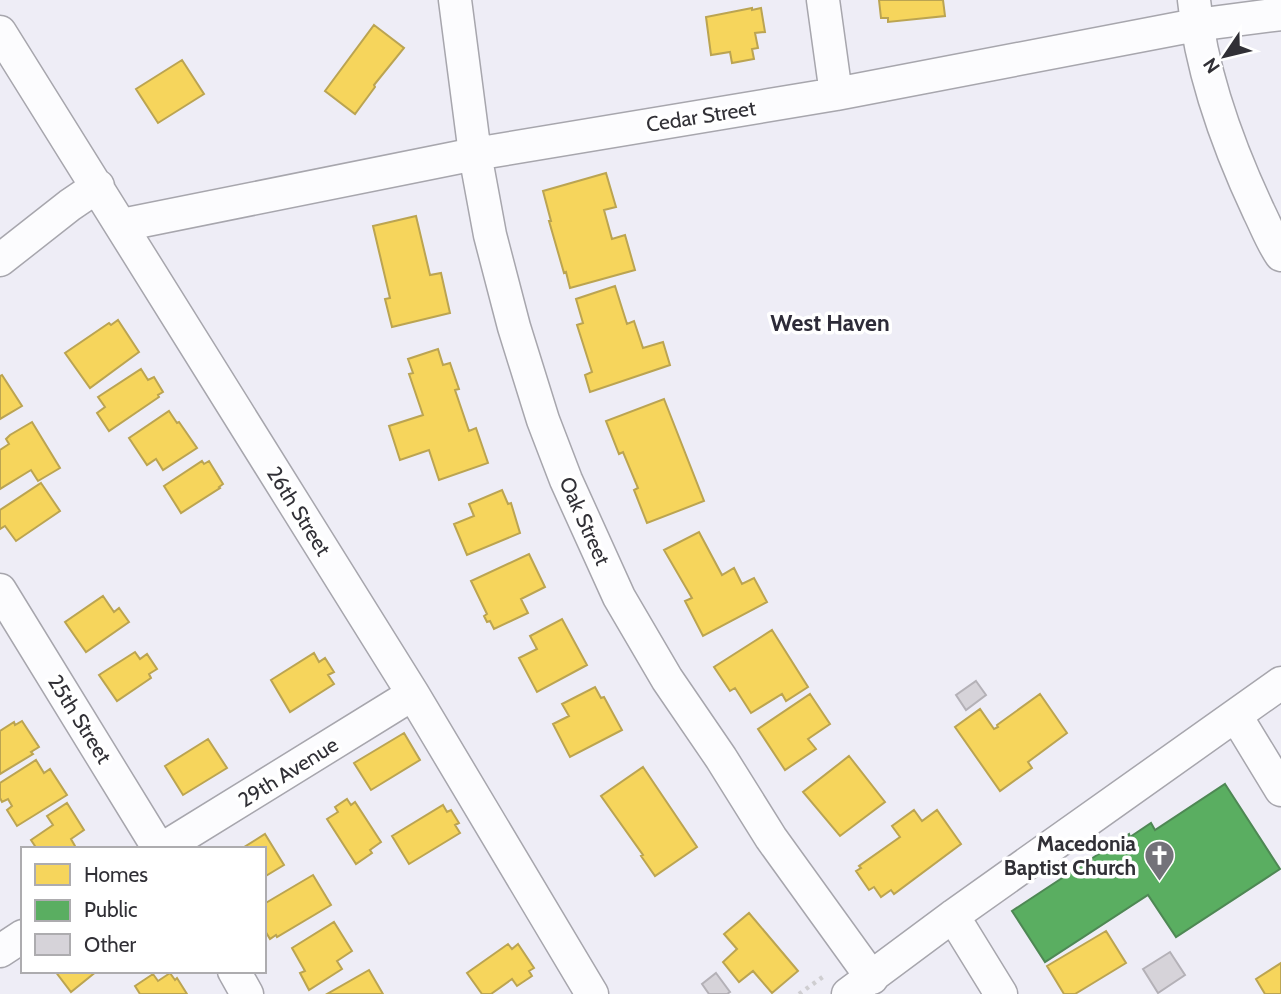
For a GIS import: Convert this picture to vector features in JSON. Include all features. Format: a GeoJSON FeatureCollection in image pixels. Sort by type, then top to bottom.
{"type":"FeatureCollection","features":[{"type":"Feature","properties":{"kind":"street","name":"Oak Street"},"geometry":{"type":"LineString","coordinates":[[455,0],[475,154],[490,235],[514,327],[543,420],[566,480],[619,597],[667,679],[721,758],[860,986]]}},
{"type":"Feature","properties":{"kind":"street"},"geometry":{"type":"LineString","coordinates":[[823,0],[836,94]]}},
{"type":"Feature","properties":{"kind":"street","name":"Cedar Street"},"geometry":{"type":"LineString","coordinates":[[122,225],[475,154],[836,94],[1195,13],[1281,14]]}},
{"type":"Feature","properties":{"kind":"street"},"geometry":{"type":"LineString","coordinates":[[1195,13],[1210,82],[1238,167],[1281,255]]}},
{"type":"Feature","properties":{"kind":"street","name":"26th Street"},"geometry":{"type":"LineString","coordinates":[[0,32],[413,694],[592,994]]}},
{"type":"Feature","properties":{"kind":"street"},"geometry":{"type":"LineString","coordinates":[[0,260],[98,186]]}},
{"type":"Feature","properties":{"kind":"street","name":"25th Street"},"geometry":{"type":"LineString","coordinates":[[0,590],[160,847]]}},
{"type":"Feature","properties":{"kind":"street"},"geometry":{"type":"LineString","coordinates":[[860,986],[953,916],[1281,683]]}},
{"type":"Feature","properties":{"kind":"street","name":"29th Avenue"},"geometry":{"type":"LineString","coordinates":[[164,847],[413,694]]}},
{"type":"Feature","properties":{"kind":"street"},"geometry":{"type":"LineString","coordinates":[[1236,716],[1281,790]]}},
{"type":"Feature","properties":{"kind":"street"},"geometry":{"type":"LineString","coordinates":[[953,916],[1002,994]]}},
{"type":"Feature","properties":{"kind":"street"},"geometry":{"type":"LineString","coordinates":[[0,951],[21,937]]}},
{"type":"Feature","properties":{"kind":"street"},"geometry":{"type":"LineString","coordinates":[[235,973],[247,994]]}},
{"type":"Feature","properties":{"kind":"building: Homes"},"geometry":{"type":"Polygon","coordinates":[[[879,0],[943,0],[945,16],[888,22],[888,18],[881,18],[879,0]]]}},
{"type":"Feature","properties":{"kind":"building: Homes"},"geometry":{"type":"Polygon","coordinates":[[[761,8],[765,32],[755,33],[758,48],[752,49],[754,59],[732,63],[730,52],[711,55],[706,17],[761,8]]]}},
{"type":"Feature","properties":{"kind":"building: Homes"},"geometry":{"type":"Polygon","coordinates":[[[374,25],[404,48],[355,114],[325,91],[374,25]]]}},
{"type":"Feature","properties":{"kind":"building: Homes"},"geometry":{"type":"Polygon","coordinates":[[[182,60],[204,94],[158,123],[136,89],[182,60]]]}},
{"type":"Feature","properties":{"kind":"building: Homes"},"geometry":{"type":"Polygon","coordinates":[[[606,173],[616,207],[604,210],[612,239],[625,235],[635,270],[570,288],[549,221],[543,191],[606,173]]]}},
{"type":"Feature","properties":{"kind":"building: Homes"},"geometry":{"type":"Polygon","coordinates":[[[416,216],[430,275],[441,273],[450,313],[392,327],[385,299],[390,298],[373,226],[416,216]]]}},
{"type":"Feature","properties":{"kind":"building: Homes"},"geometry":{"type":"Polygon","coordinates":[[[615,286],[627,324],[634,321],[643,348],[663,342],[670,365],[590,392],[585,375],[592,372],[577,325],[583,323],[576,299],[615,286]]]}},
{"type":"Feature","properties":{"kind":"building: Homes"},"geometry":{"type":"Polygon","coordinates":[[[118,320],[139,352],[90,388],[65,353],[109,323],[111,325],[118,320]]]}},
{"type":"Feature","properties":{"kind":"building: Homes"},"geometry":{"type":"Polygon","coordinates":[[[438,349],[443,365],[450,363],[459,389],[455,390],[469,431],[476,428],[488,463],[439,480],[429,450],[400,460],[389,426],[423,415],[409,374],[413,373],[408,359],[438,349]]]}},
{"type":"Feature","properties":{"kind":"building: Homes"},"geometry":{"type":"Polygon","coordinates":[[[141,369],[148,380],[154,377],[163,392],[109,431],[97,413],[105,407],[98,397],[141,369]]]}},
{"type":"Feature","properties":{"kind":"building: Homes"},"geometry":{"type":"Polygon","coordinates":[[[2,375],[22,406],[0,419],[0,376],[2,375]]]}},
{"type":"Feature","properties":{"kind":"building: Homes"},"geometry":{"type":"Polygon","coordinates":[[[664,399],[704,501],[647,523],[634,490],[638,488],[623,452],[619,454],[606,421],[664,399]]]}},
{"type":"Feature","properties":{"kind":"building: Homes"},"geometry":{"type":"Polygon","coordinates":[[[169,411],[197,448],[163,470],[156,459],[147,465],[129,438],[169,411]]]}},
{"type":"Feature","properties":{"kind":"building: Homes"},"geometry":{"type":"Polygon","coordinates":[[[32,422],[60,468],[38,481],[31,470],[0,489],[0,450],[9,444],[6,439],[10,435],[32,422]]]}},
{"type":"Feature","properties":{"kind":"building: Homes"},"geometry":{"type":"Polygon","coordinates":[[[202,461],[204,464],[209,461],[223,484],[181,513],[164,486],[202,461]]]}},
{"type":"Feature","properties":{"kind":"building: Homes"},"geometry":{"type":"Polygon","coordinates":[[[41,483],[60,511],[16,541],[5,526],[0,529],[0,510],[41,483]]]}},
{"type":"Feature","properties":{"kind":"building: Homes"},"geometry":{"type":"Polygon","coordinates":[[[502,490],[508,504],[511,503],[520,533],[467,555],[454,524],[474,516],[469,504],[502,490]]]}},
{"type":"Feature","properties":{"kind":"building: Homes"},"geometry":{"type":"Polygon","coordinates":[[[699,532],[722,575],[734,568],[742,584],[754,578],[767,602],[703,636],[685,601],[692,598],[664,550],[699,532]]]}},
{"type":"Feature","properties":{"kind":"building: Homes"},"geometry":{"type":"Polygon","coordinates":[[[529,554],[545,587],[521,599],[528,613],[494,629],[484,616],[487,614],[471,581],[529,554]]]}},
{"type":"Feature","properties":{"kind":"building: Homes"},"geometry":{"type":"Polygon","coordinates":[[[103,596],[114,612],[119,608],[129,622],[86,652],[65,622],[103,596]]]}},
{"type":"Feature","properties":{"kind":"building: Homes"},"geometry":{"type":"Polygon","coordinates":[[[562,619],[587,665],[537,692],[519,658],[537,649],[530,636],[562,619]]]}},
{"type":"Feature","properties":{"kind":"building: Homes"},"geometry":{"type":"Polygon","coordinates":[[[772,630],[808,687],[786,701],[782,694],[751,713],[735,688],[730,691],[714,667],[772,630]]]}},
{"type":"Feature","properties":{"kind":"building: Homes"},"geometry":{"type":"Polygon","coordinates":[[[135,652],[140,659],[147,654],[157,669],[149,674],[151,678],[117,701],[99,675],[135,652]]]}},
{"type":"Feature","properties":{"kind":"building: Homes"},"geometry":{"type":"Polygon","coordinates":[[[314,653],[319,662],[325,658],[334,672],[328,675],[334,684],[290,712],[271,680],[314,653]]]}},
{"type":"Feature","properties":{"kind":"building: Homes"},"geometry":{"type":"Polygon","coordinates":[[[595,687],[601,698],[604,697],[622,730],[570,757],[553,724],[569,716],[562,704],[595,687]]]}},
{"type":"Feature","properties":{"kind":"building: Homes"},"geometry":{"type":"Polygon","coordinates":[[[810,694],[830,724],[808,739],[816,749],[785,770],[758,729],[810,694]]]}},
{"type":"Feature","properties":{"kind":"building: Homes"},"geometry":{"type":"Polygon","coordinates":[[[1040,694],[1067,733],[1028,762],[1032,768],[1000,791],[955,727],[980,709],[994,729],[1040,694]]]}},
{"type":"Feature","properties":{"kind":"building: Homes"},"geometry":{"type":"Polygon","coordinates":[[[22,721],[39,747],[31,752],[33,754],[0,774],[0,731],[14,722],[15,725],[22,721]]]}},
{"type":"Feature","properties":{"kind":"building: Homes"},"geometry":{"type":"Polygon","coordinates":[[[404,733],[420,760],[371,790],[354,763],[404,733]]]}},
{"type":"Feature","properties":{"kind":"building: Homes"},"geometry":{"type":"Polygon","coordinates":[[[208,739],[227,768],[183,795],[165,766],[208,739]]]}},
{"type":"Feature","properties":{"kind":"building: Homes"},"geometry":{"type":"Polygon","coordinates":[[[849,756],[885,802],[840,836],[803,792],[849,756]]]}},
{"type":"Feature","properties":{"kind":"building: Homes"},"geometry":{"type":"Polygon","coordinates":[[[36,760],[44,773],[50,769],[67,795],[17,826],[7,810],[12,806],[8,799],[2,802],[0,798],[0,783],[36,760]]]}},
{"type":"Feature","properties":{"kind":"building: Homes"},"geometry":{"type":"Polygon","coordinates":[[[643,767],[697,847],[655,876],[601,796],[643,767]]]}},
{"type":"Feature","properties":{"kind":"building: Homes"},"geometry":{"type":"Polygon","coordinates":[[[347,799],[351,805],[355,802],[381,842],[370,850],[372,853],[356,864],[327,819],[338,812],[335,807],[347,799]]]}},
{"type":"Feature","properties":{"kind":"building: Homes"},"geometry":{"type":"Polygon","coordinates":[[[67,803],[84,830],[71,839],[75,846],[36,847],[31,840],[53,825],[47,816],[67,803]]]}},
{"type":"Feature","properties":{"kind":"building: Homes"},"geometry":{"type":"Polygon","coordinates":[[[443,805],[447,812],[451,810],[459,823],[455,825],[460,833],[409,864],[392,836],[443,805]]]}},
{"type":"Feature","properties":{"kind":"building: Homes"},"geometry":{"type":"Polygon","coordinates":[[[914,810],[922,821],[937,810],[961,844],[894,894],[891,890],[881,897],[874,887],[869,890],[856,871],[861,868],[859,866],[900,837],[892,826],[914,810]]]}},
{"type":"Feature","properties":{"kind":"building: Homes"},"geometry":{"type":"Polygon","coordinates":[[[265,834],[284,865],[266,876],[266,847],[244,847],[265,834]]]}},
{"type":"Feature","properties":{"kind":"building: Homes"},"geometry":{"type":"Polygon","coordinates":[[[313,875],[331,905],[270,939],[266,932],[266,903],[313,875]]]}},
{"type":"Feature","properties":{"kind":"building: Homes"},"geometry":{"type":"Polygon","coordinates":[[[749,913],[798,971],[772,993],[753,971],[739,982],[723,962],[737,949],[724,934],[749,913]]]}},
{"type":"Feature","properties":{"kind":"building: Homes"},"geometry":{"type":"Polygon","coordinates":[[[334,922],[352,951],[337,961],[342,969],[309,990],[300,973],[305,971],[292,948],[334,922]]]}},
{"type":"Feature","properties":{"kind":"building: Homes"},"geometry":{"type":"Polygon","coordinates":[[[1106,931],[1126,963],[1075,994],[1064,994],[1047,966],[1106,931]]]}},
{"type":"Feature","properties":{"kind":"building: Homes"},"geometry":{"type":"Polygon","coordinates":[[[508,944],[512,949],[518,944],[534,968],[529,971],[532,976],[517,986],[512,979],[491,994],[482,994],[467,973],[508,944]]]}},
{"type":"Feature","properties":{"kind":"building: Homes"},"geometry":{"type":"Polygon","coordinates":[[[1281,963],[1281,994],[1265,994],[1256,979],[1281,963]]]}},
{"type":"Feature","properties":{"kind":"building: Homes"},"geometry":{"type":"Polygon","coordinates":[[[369,970],[383,994],[327,994],[369,970]]]}},
{"type":"Feature","properties":{"kind":"building: Homes"},"geometry":{"type":"Polygon","coordinates":[[[57,973],[95,973],[71,992],[57,973]]]}},
{"type":"Feature","properties":{"kind":"building: Homes"},"geometry":{"type":"Polygon","coordinates":[[[170,973],[175,980],[177,978],[187,994],[140,994],[135,986],[153,974],[158,981],[170,973]]]}},
{"type":"Feature","properties":{"kind":"building: Public","name":"Macedonia Baptist Church"},"geometry":{"type":"Polygon","coordinates":[[[1225,784],[1280,869],[1176,937],[1148,895],[1045,962],[1012,911],[1129,834],[1130,837],[1151,823],[1155,830],[1225,784]]]}},
{"type":"Feature","properties":{"kind":"building: Other"},"geometry":{"type":"Polygon","coordinates":[[[976,681],[986,695],[966,710],[956,695],[976,681]]]}},
{"type":"Feature","properties":{"kind":"building: Other"},"geometry":{"type":"Polygon","coordinates":[[[1170,952],[1185,975],[1158,993],[1143,969],[1170,952]]]}},
{"type":"Feature","properties":{"kind":"building: Other"},"geometry":{"type":"Polygon","coordinates":[[[716,973],[730,992],[727,994],[709,994],[702,984],[716,973]]]}},
{"type":"Feature","properties":{"kind":"place","name":"Macedonia Baptist Church"},"geometry":{"type":"Point","coordinates":[1159,882]}},
{"type":"Feature","properties":{"kind":"district","name":"West Haven"},"geometry":{"type":"Point","coordinates":[830,323]}}]}
